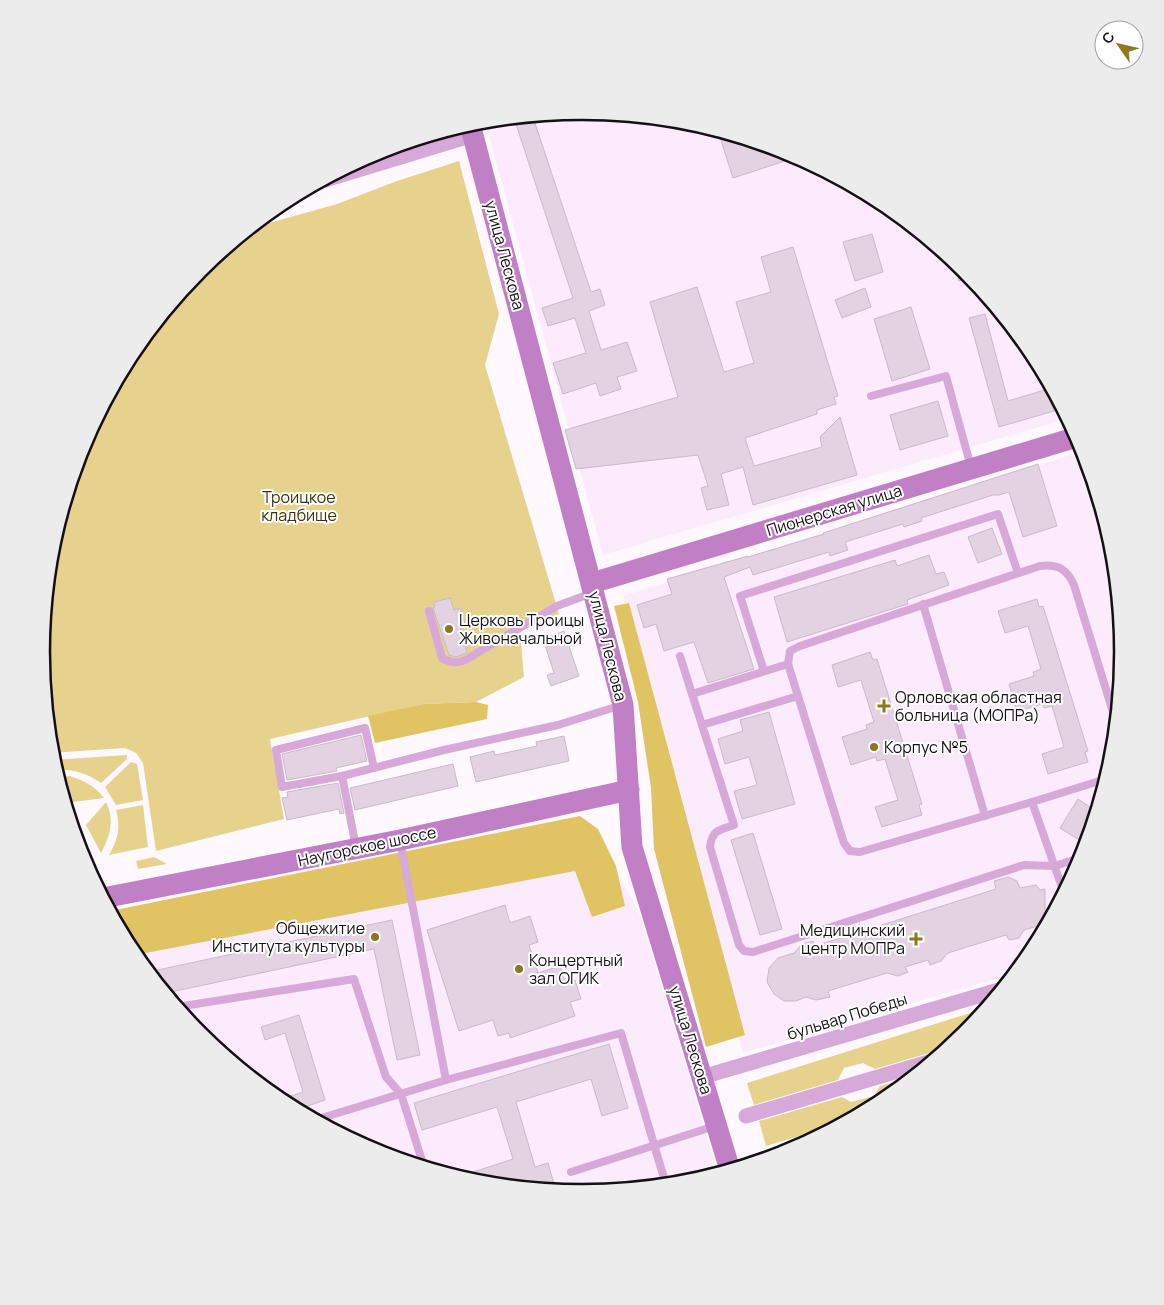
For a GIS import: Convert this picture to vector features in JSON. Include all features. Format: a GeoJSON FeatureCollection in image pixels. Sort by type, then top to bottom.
{"type":"FeatureCollection","features":[{"type":"Feature","properties":{"kind":"main road","name":"улица Лескова"},"geometry":{"type":"LineString","coordinates":[[473,132],[623,705],[632,846],[728,1164]]}},
{"type":"Feature","properties":{"kind":"main road","name":"Пионерская улица"},"geometry":{"type":"LineString","coordinates":[[593,588],[971,469],[1068,436]]}},
{"type":"Feature","properties":{"kind":"main road","name":"Наугорское шоссе"},"geometry":{"type":"LineString","coordinates":[[110,897],[400,840],[629,790]]}},
{"type":"Feature","properties":{"kind":"street"},"geometry":{"type":"LineString","coordinates":[[372,164],[437,141]]}},
{"type":"Feature","properties":{"kind":"street","name":"бульвар Победы"},"geometry":{"type":"LineString","coordinates":[[702,1077],[992,991]]}},
{"type":"Feature","properties":{"kind":"street"},"geometry":{"type":"LineString","coordinates":[[746,1116],[917,1065]]}},
{"type":"Feature","properties":{"kind":"lane"},"geometry":{"type":"LineString","coordinates":[[872,396],[946,376],[971,469]]}},
{"type":"Feature","properties":{"kind":"lane"},"geometry":{"type":"LineString","coordinates":[[764,671],[740,596],[998,514],[1018,573]]}},
{"type":"Feature","properties":{"kind":"lane"},"geometry":{"type":"LineString","coordinates":[[1098,781],[860,852],[850,851],[844,843],[788,664],[790,651],[923,604],[1040,566],[1051,565],[1061,567],[1070,575],[1111,706]]}},
{"type":"Feature","properties":{"kind":"lane"},"geometry":{"type":"LineString","coordinates":[[429,611],[442,658],[452,663],[465,661],[477,652],[557,606],[593,588]]}},
{"type":"Feature","properties":{"kind":"lane"},"geometry":{"type":"LineString","coordinates":[[923,604],[985,816]]}},
{"type":"Feature","properties":{"kind":"lane"},"geometry":{"type":"LineString","coordinates":[[680,656],[734,825],[711,836],[710,847],[740,945],[744,951],[753,952],[1024,864],[1056,866],[1072,860]]}},
{"type":"Feature","properties":{"kind":"lane"},"geometry":{"type":"LineString","coordinates":[[692,694],[788,664]]}},
{"type":"Feature","properties":{"kind":"lane"},"geometry":{"type":"LineString","coordinates":[[702,725],[798,696]]}},
{"type":"Feature","properties":{"kind":"lane"},"geometry":{"type":"LineString","coordinates":[[374,768],[364,728],[276,750],[282,787],[342,776],[558,725],[623,705]]}},
{"type":"Feature","properties":{"kind":"lane"},"geometry":{"type":"LineString","coordinates":[[342,776],[356,849]]}},
{"type":"Feature","properties":{"kind":"lane"},"geometry":{"type":"LineString","coordinates":[[1032,802],[1061,883]]}},
{"type":"Feature","properties":{"kind":"lane"},"geometry":{"type":"LineString","coordinates":[[400,840],[446,1080]]}},
{"type":"Feature","properties":{"kind":"lane"},"geometry":{"type":"LineString","coordinates":[[185,1006],[354,980],[386,1078],[401,1094],[422,1159]]}},
{"type":"Feature","properties":{"kind":"lane"},"geometry":{"type":"LineString","coordinates":[[324,1117],[446,1080],[621,1033],[664,1178]]}},
{"type":"Feature","properties":{"kind":"lane"},"geometry":{"type":"LineString","coordinates":[[571,1172],[717,1126]]}},
{"type":"Feature","properties":{"kind":"shaded area"},"geometry":{"type":"Polygon","coordinates":[[[582,120],[651,125],[720,139],[786,161],[817,175],[878,210],[906,230],[958,276],[1004,329],[1024,357],[1061,421],[603,555],[487,129],[513,125],[582,120]]]}},
{"type":"Feature","properties":{"kind":"shaded area","name":"Орловская областная больница (МОПРа)"},"geometry":{"type":"Polygon","coordinates":[[[1076,453],[1096,515],[1109,583],[1114,652],[1109,722],[1096,790],[1074,856],[1043,919],[1003,977],[743,1053],[623,596],[1076,453]]]}},
{"type":"Feature","properties":{"kind":"shaded area"},"geometry":{"type":"Polygon","coordinates":[[[629,603],[745,1035],[706,1047],[654,849],[651,788],[638,702],[614,606],[629,603]]]}},
{"type":"Feature","properties":{"kind":"shaded area"},"geometry":{"type":"Polygon","coordinates":[[[476,702],[488,705],[487,719],[375,743],[368,716],[423,704],[476,702]]]}},
{"type":"Feature","properties":{"kind":"shaded area"},"geometry":{"type":"Polygon","coordinates":[[[580,816],[598,829],[616,866],[625,906],[592,917],[575,871],[144,953],[117,910],[580,816]]]}},
{"type":"Feature","properties":{"kind":"shaded area"},"geometry":{"type":"Polygon","coordinates":[[[605,852],[639,912],[716,1167],[651,1180],[617,1183],[547,1183],[478,1174],[444,1166],[378,1144],[316,1113],[258,1075],[206,1029],[182,1003],[142,951],[605,852]]]}},
{"type":"Feature","properties":{"kind":"green space","name":"Троицкое кладбище"},"geometry":{"type":"Polygon","coordinates":[[[459,161],[499,314],[485,365],[559,614],[520,630],[524,677],[476,702],[423,704],[270,739],[284,819],[156,851],[143,763],[136,753],[125,748],[59,752],[51,687],[51,618],[60,549],[78,481],[90,449],[121,386],[160,329],[206,276],[267,224],[337,204],[397,181],[459,161]]]}},
{"type":"Feature","properties":{"kind":"green space"},"geometry":{"type":"Polygon","coordinates":[[[127,755],[127,759],[101,783],[79,772],[63,770],[61,759],[127,755]]]}},
{"type":"Feature","properties":{"kind":"green space"},"geometry":{"type":"Polygon","coordinates":[[[131,762],[137,764],[143,800],[116,805],[105,787],[131,762]]]}},
{"type":"Feature","properties":{"kind":"green space"},"geometry":{"type":"Polygon","coordinates":[[[65,776],[70,776],[89,784],[104,798],[73,802],[65,776]]]}},
{"type":"Feature","properties":{"kind":"green space"},"geometry":{"type":"Polygon","coordinates":[[[106,802],[111,822],[107,840],[101,853],[86,825],[106,802]]]}},
{"type":"Feature","properties":{"kind":"green space"},"geometry":{"type":"Polygon","coordinates":[[[143,805],[148,847],[109,855],[118,833],[116,810],[143,805]]]}},
{"type":"Feature","properties":{"kind":"green space"},"geometry":{"type":"Polygon","coordinates":[[[154,857],[167,864],[138,869],[136,861],[154,857]]]}},
{"type":"Feature","properties":{"kind":"green space"},"geometry":{"type":"Polygon","coordinates":[[[974,1012],[933,1052],[875,1069],[863,1063],[844,1068],[838,1080],[754,1105],[747,1083],[974,1012]]]}},
{"type":"Feature","properties":{"kind":"green space"},"geometry":{"type":"Polygon","coordinates":[[[898,1081],[878,1095],[817,1130],[766,1146],[759,1121],[842,1097],[851,1102],[874,1096],[880,1086],[898,1081]]]}},
{"type":"Feature","properties":{"kind":"building"},"geometry":{"type":"Polygon","coordinates":[[[535,123],[591,292],[600,289],[605,305],[589,311],[601,350],[627,342],[637,371],[617,377],[621,389],[600,396],[596,383],[563,394],[553,363],[586,353],[575,318],[548,326],[542,308],[573,298],[516,125],[535,123]]]}},
{"type":"Feature","properties":{"kind":"building"},"geometry":{"type":"Polygon","coordinates":[[[721,139],[785,161],[733,178],[721,139]]]}},
{"type":"Feature","properties":{"kind":"building"},"geometry":{"type":"Polygon","coordinates":[[[872,234],[883,272],[855,281],[843,242],[872,234]]]}},
{"type":"Feature","properties":{"kind":"building"},"geometry":{"type":"Polygon","coordinates":[[[793,247],[838,396],[834,397],[836,404],[817,410],[817,414],[745,438],[754,466],[822,447],[820,437],[840,417],[857,475],[753,505],[743,467],[721,474],[729,505],[707,510],[701,488],[708,486],[698,455],[576,469],[565,430],[678,397],[650,302],[697,287],[724,372],[754,363],[736,302],[771,292],[761,257],[793,247]]]}},
{"type":"Feature","properties":{"kind":"building"},"geometry":{"type":"Polygon","coordinates":[[[865,288],[871,307],[842,318],[835,300],[865,288]]]}},
{"type":"Feature","properties":{"kind":"building"},"geometry":{"type":"Polygon","coordinates":[[[911,307],[930,369],[892,381],[874,319],[911,307]]]}},
{"type":"Feature","properties":{"kind":"building"},"geometry":{"type":"Polygon","coordinates":[[[985,314],[1008,401],[1045,390],[1054,411],[999,427],[969,318],[985,314]]]}},
{"type":"Feature","properties":{"kind":"building"},"geometry":{"type":"Polygon","coordinates":[[[938,401],[948,436],[900,450],[890,415],[938,401]]]}},
{"type":"Feature","properties":{"kind":"building"},"geometry":{"type":"Polygon","coordinates":[[[1038,464],[1057,526],[1023,537],[1009,492],[993,495],[921,518],[922,521],[904,527],[903,524],[845,542],[848,550],[830,556],[829,552],[753,575],[750,567],[724,577],[754,669],[708,683],[694,642],[664,651],[656,624],[644,628],[637,605],[672,594],[667,579],[824,534],[1038,464]]]}},
{"type":"Feature","properties":{"kind":"building"},"geometry":{"type":"Polygon","coordinates":[[[992,528],[1002,554],[978,563],[968,537],[992,528]]]}},
{"type":"Feature","properties":{"kind":"building"},"geometry":{"type":"Polygon","coordinates":[[[929,555],[936,574],[944,572],[949,585],[907,600],[908,604],[787,642],[774,597],[895,560],[897,566],[929,555]]]}},
{"type":"Feature","properties":{"kind":"building","name":"Церковь Троицы Живоначальной"},"geometry":{"type":"Polygon","coordinates":[[[450,598],[454,610],[461,608],[465,624],[460,626],[467,653],[456,657],[449,655],[433,608],[435,607],[434,602],[450,598]]]}},
{"type":"Feature","properties":{"kind":"building"},"geometry":{"type":"Polygon","coordinates":[[[1037,599],[1039,607],[1043,606],[1088,751],[1085,752],[1088,762],[1048,774],[1042,754],[1064,747],[1052,706],[1044,708],[1042,704],[1017,712],[1009,684],[1034,676],[1033,672],[1041,669],[1028,626],[1005,633],[998,611],[1037,599]]]}},
{"type":"Feature","properties":{"kind":"building"},"geometry":{"type":"Polygon","coordinates":[[[564,631],[579,676],[551,686],[547,675],[554,673],[543,639],[564,631]]]}},
{"type":"Feature","properties":{"kind":"building","name":"Корпус №5"},"geometry":{"type":"Polygon","coordinates":[[[870,652],[873,660],[877,659],[922,804],[919,805],[922,815],[882,827],[875,807],[898,800],[885,759],[877,761],[876,757],[851,765],[842,737],[867,729],[866,725],[874,722],[861,680],[838,687],[832,665],[870,652]]]}},
{"type":"Feature","properties":{"kind":"building"},"geometry":{"type":"Polygon","coordinates":[[[769,712],[795,804],[742,819],[734,791],[757,785],[749,757],[725,764],[718,739],[743,731],[740,720],[769,712]]]}},
{"type":"Feature","properties":{"kind":"building"},"geometry":{"type":"Polygon","coordinates":[[[361,735],[367,761],[336,768],[337,771],[287,780],[282,754],[361,735]]]}},
{"type":"Feature","properties":{"kind":"building"},"geometry":{"type":"Polygon","coordinates":[[[564,736],[569,761],[476,782],[470,757],[494,751],[495,755],[537,746],[536,742],[564,736]]]}},
{"type":"Feature","properties":{"kind":"building"},"geometry":{"type":"Polygon","coordinates":[[[453,764],[458,786],[355,810],[350,788],[453,764]]]}},
{"type":"Feature","properties":{"kind":"building"},"geometry":{"type":"Polygon","coordinates":[[[338,783],[344,813],[340,814],[339,809],[287,820],[282,798],[288,797],[287,792],[338,783]]]}},
{"type":"Feature","properties":{"kind":"building"},"geometry":{"type":"Polygon","coordinates":[[[1078,799],[1091,808],[1079,840],[1060,828],[1078,799]]]}},
{"type":"Feature","properties":{"kind":"building"},"geometry":{"type":"Polygon","coordinates":[[[753,833],[782,929],[760,935],[731,840],[753,833]]]}},
{"type":"Feature","properties":{"kind":"building","name":"Медицинский центр МОПРа"},"geometry":{"type":"Polygon","coordinates":[[[1008,877],[1017,881],[1020,888],[1036,885],[1040,890],[1045,889],[1046,913],[1039,926],[1024,930],[1019,938],[1009,940],[1006,935],[948,953],[941,961],[930,965],[928,960],[905,967],[908,972],[898,976],[887,973],[828,991],[830,997],[816,1000],[806,997],[796,1001],[784,1001],[774,994],[767,982],[769,968],[778,958],[794,953],[802,944],[813,941],[815,946],[996,889],[994,881],[1008,877]]]}},
{"type":"Feature","properties":{"kind":"building"},"geometry":{"type":"Polygon","coordinates":[[[505,905],[510,923],[530,916],[538,942],[529,945],[538,973],[560,966],[565,983],[575,980],[581,999],[570,1002],[575,1016],[510,1038],[509,1033],[498,1036],[493,1020],[459,1031],[427,930],[505,905]]]}},
{"type":"Feature","properties":{"kind":"building"},"geometry":{"type":"Polygon","coordinates":[[[392,920],[420,1055],[397,1060],[374,949],[173,992],[156,970],[392,920]]]}},
{"type":"Feature","properties":{"kind":"building"},"geometry":{"type":"Polygon","coordinates":[[[299,1015],[325,1100],[306,1107],[289,1097],[303,1092],[285,1033],[265,1040],[261,1027],[299,1015]]]}},
{"type":"Feature","properties":{"kind":"building"},"geometry":{"type":"Polygon","coordinates":[[[609,1044],[628,1108],[602,1116],[591,1079],[516,1102],[535,1167],[548,1163],[554,1183],[513,1180],[472,1173],[513,1159],[497,1107],[422,1130],[414,1103],[609,1044]]]}},
{"type":"Feature","properties":{"kind":"place","name":"Церковь Троицы Живоначальной"},"geometry":{"type":"Point","coordinates":[449,629]}},
{"type":"Feature","properties":{"kind":"place","name":"Орловская областная больница (МОПРа)"},"geometry":{"type":"Point","coordinates":[884,706]}},
{"type":"Feature","properties":{"kind":"place","name":"Корпус №5"},"geometry":{"type":"Point","coordinates":[874,747]}},
{"type":"Feature","properties":{"kind":"place","name":"Общежитие Института культуры"},"geometry":{"type":"Point","coordinates":[375,937]}},
{"type":"Feature","properties":{"kind":"place","name":"Медицинский центр МОПРа"},"geometry":{"type":"Point","coordinates":[916,939]}},
{"type":"Feature","properties":{"kind":"place","name":"Концертный зал ОГИК"},"geometry":{"type":"Point","coordinates":[519,969]}}]}
